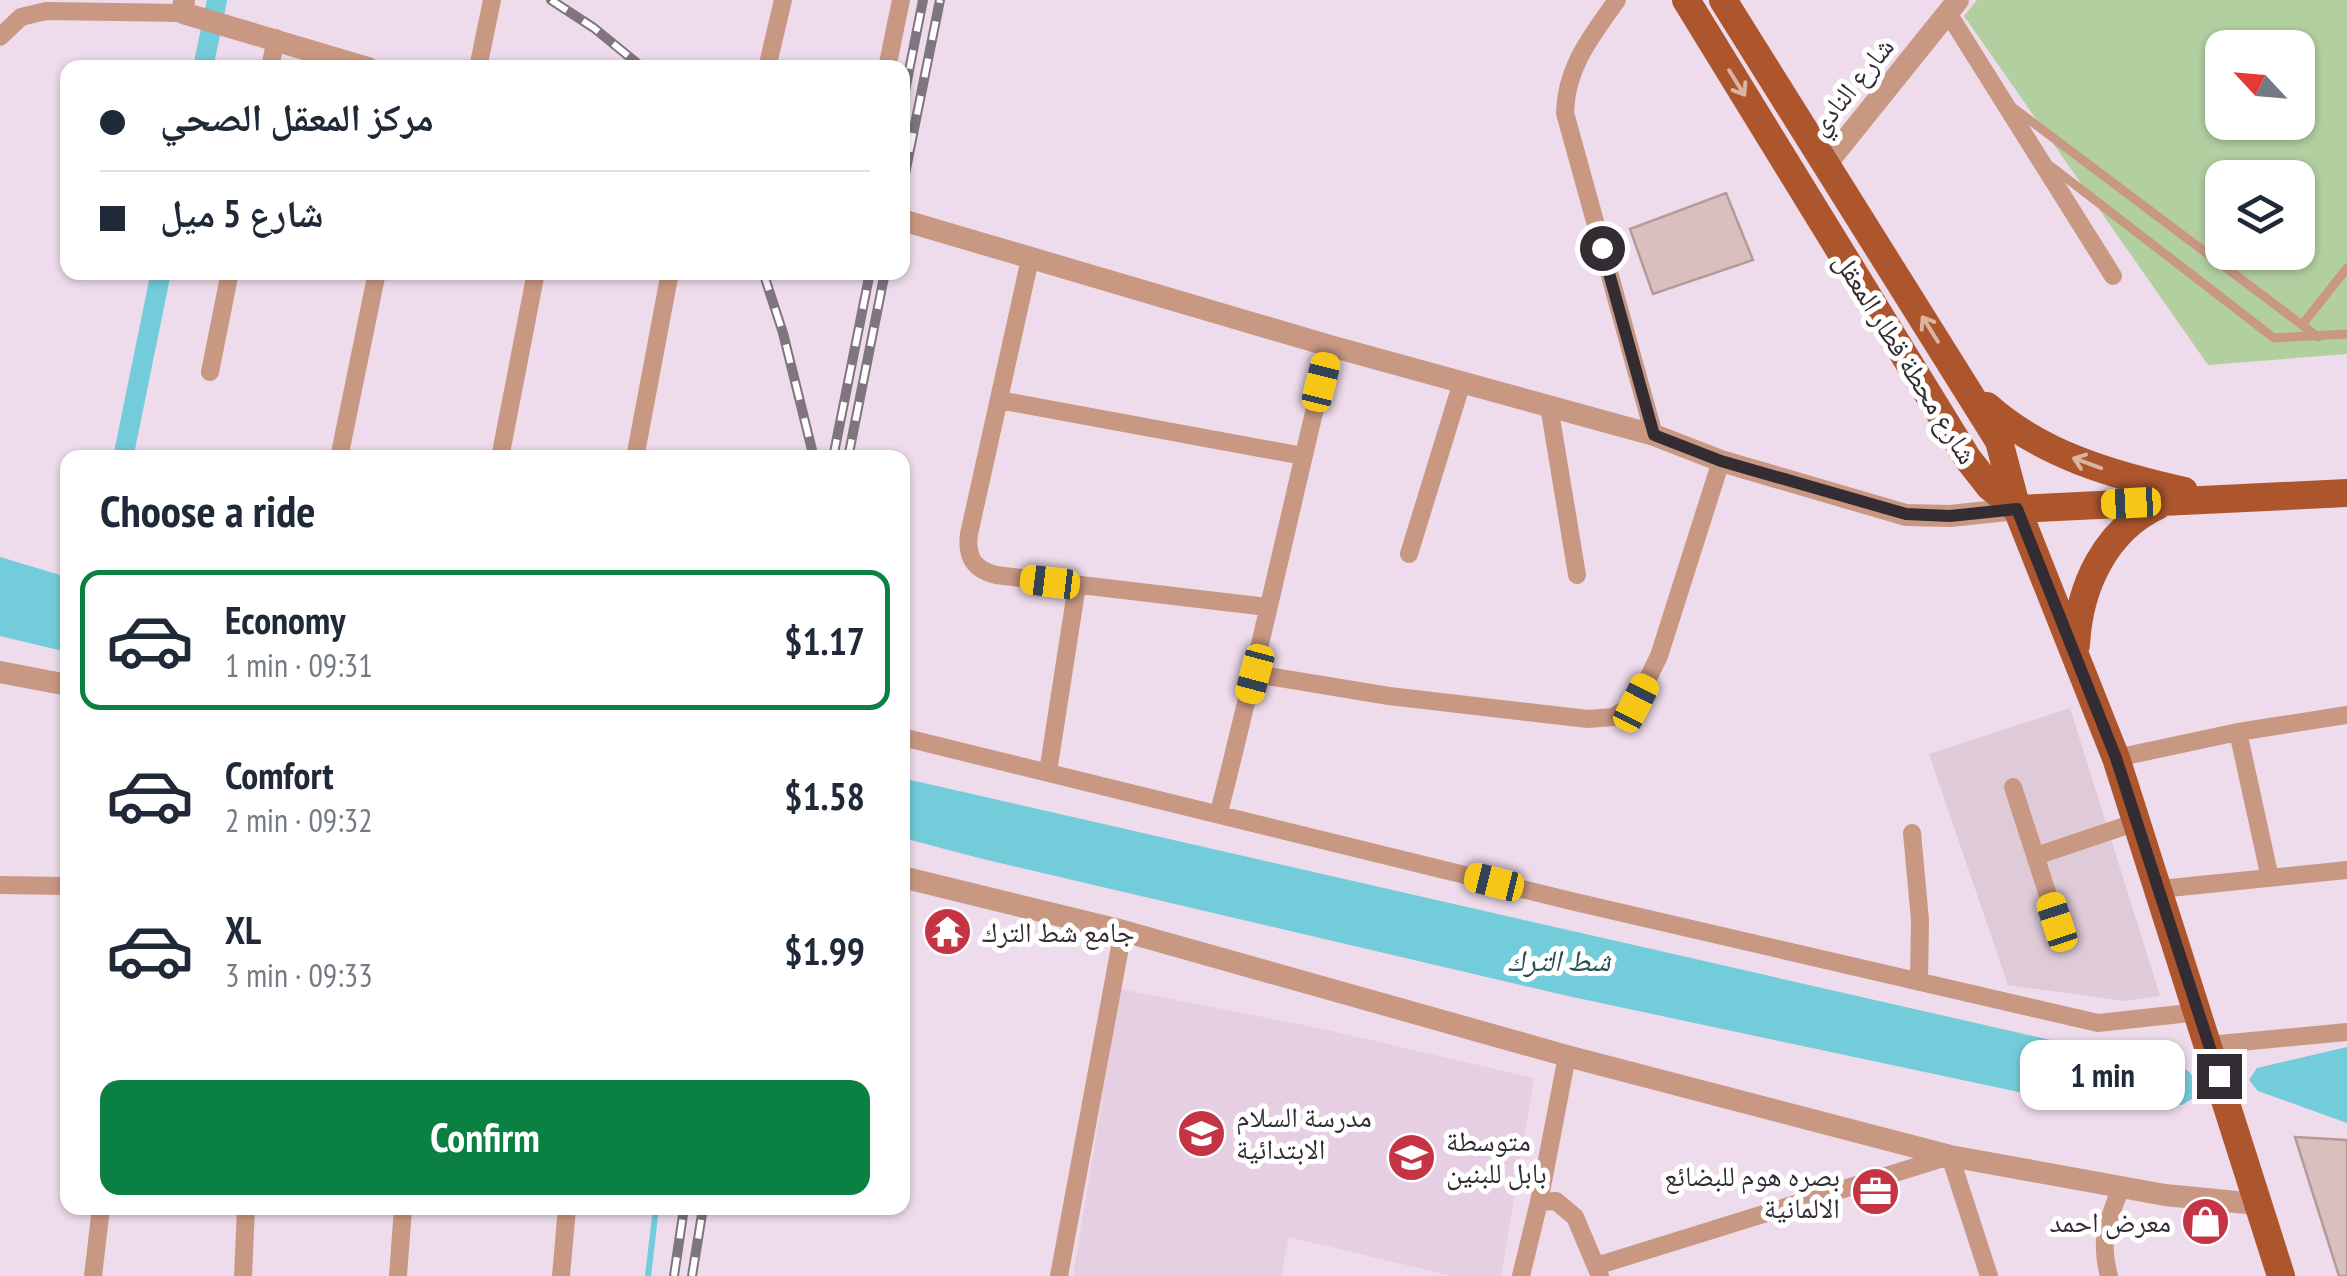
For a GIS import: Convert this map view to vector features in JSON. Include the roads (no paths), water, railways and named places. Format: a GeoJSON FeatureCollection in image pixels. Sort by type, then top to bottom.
{"type":"FeatureCollection","features":[{"type":"Feature","properties":{"kind":"main road","name":"شارع محطة قطار المعقل"},"geometry":{"type":"LineString","coordinates":[[1686,0],[1968,460],[1990,487],[2017,509]]}},
{"type":"Feature","properties":{"kind":"main road","name":"شارع محطة قطار المعقل"},"geometry":{"type":"LineString","coordinates":[[1723,0],[2000,441],[2017,509]]}},
{"type":"Feature","properties":{"kind":"main road"},"geometry":{"type":"LineString","coordinates":[[1968,390],[2014,429],[2059,453],[2122,476],[2214,499]]}},
{"type":"Feature","properties":{"kind":"main road"},"geometry":{"type":"LineString","coordinates":[[2281,1276],[2116,758],[2017,509],[2347,492]]}},
{"type":"Feature","properties":{"kind":"main road"},"geometry":{"type":"LineString","coordinates":[[2076,652],[2077,624],[2100,558],[2128,524],[2168,500]]}},
{"type":"Feature","properties":{"kind":"street"},"geometry":{"type":"LineString","coordinates":[[480,60],[492,0]]}},
{"type":"Feature","properties":{"kind":"street"},"geometry":{"type":"LineString","coordinates":[[769,60],[782,0]]}},
{"type":"Feature","properties":{"kind":"street"},"geometry":{"type":"LineString","coordinates":[[889,60],[901,0]]}},
{"type":"Feature","properties":{"kind":"street"},"geometry":{"type":"LineString","coordinates":[[1617,0],[1572,66],[1565,114],[1654,435]]}},
{"type":"Feature","properties":{"kind":"street"},"geometry":{"type":"LineString","coordinates":[[1953,7],[2001,98],[2113,276]]}},
{"type":"Feature","properties":{"kind":"street","name":"شارع النادي"},"geometry":{"type":"LineString","coordinates":[[1828,163],[1953,7]]}},
{"type":"Feature","properties":{"kind":"street"},"geometry":{"type":"LineString","coordinates":[[0,37],[21,17],[46,11],[191,10],[343,60]]}},
{"type":"Feature","properties":{"kind":"street"},"geometry":{"type":"LineString","coordinates":[[272,60],[276,38]]}},
{"type":"Feature","properties":{"kind":"street"},"geometry":{"type":"LineString","coordinates":[[910,222],[1330,346],[1654,435],[1721,461],[1906,514],[1950,516],[2017,509]]}},
{"type":"Feature","properties":{"kind":"street"},"geometry":{"type":"LineString","coordinates":[[1030,259],[967,548],[972,562],[982,572],[996,575],[1268,606]]}},
{"type":"Feature","properties":{"kind":"street"},"geometry":{"type":"LineString","coordinates":[[210,372],[228,280]]}},
{"type":"Feature","properties":{"kind":"street"},"geometry":{"type":"LineString","coordinates":[[341,450],[374,280]]}},
{"type":"Feature","properties":{"kind":"street"},"geometry":{"type":"LineString","coordinates":[[502,450],[534,280]]}},
{"type":"Feature","properties":{"kind":"street"},"geometry":{"type":"LineString","coordinates":[[637,450],[668,280]]}},
{"type":"Feature","properties":{"kind":"street"},"geometry":{"type":"LineString","coordinates":[[1218,812],[1255,674],[1330,346]]}},
{"type":"Feature","properties":{"kind":"street"},"geometry":{"type":"LineString","coordinates":[[1410,554],[1462,382]]}},
{"type":"Feature","properties":{"kind":"street"},"geometry":{"type":"LineString","coordinates":[[999,400],[1303,456]]}},
{"type":"Feature","properties":{"kind":"street"},"geometry":{"type":"LineString","coordinates":[[1549,406],[1576,574]]}},
{"type":"Feature","properties":{"kind":"street"},"geometry":{"type":"LineString","coordinates":[[1255,674],[1389,696],[1588,720],[1612,717],[1636,703],[1659,656],[1721,461]]}},
{"type":"Feature","properties":{"kind":"street"},"geometry":{"type":"LineString","coordinates":[[1048,772],[1077,585]]}},
{"type":"Feature","properties":{"kind":"street"},"geometry":{"type":"LineString","coordinates":[[0,672],[60,683]]}},
{"type":"Feature","properties":{"kind":"street"},"geometry":{"type":"LineString","coordinates":[[2116,758],[2238,732],[2347,715]]}},
{"type":"Feature","properties":{"kind":"street"},"geometry":{"type":"LineString","coordinates":[[2238,732],[2270,878]]}},
{"type":"Feature","properties":{"kind":"street"},"geometry":{"type":"LineString","coordinates":[[910,739],[1571,901],[2098,1023],[2199,1012]]}},
{"type":"Feature","properties":{"kind":"street"},"geometry":{"type":"LineString","coordinates":[[2013,787],[2057,922]]}},
{"type":"Feature","properties":{"kind":"street"},"geometry":{"type":"LineString","coordinates":[[2036,856],[2137,822]]}},
{"type":"Feature","properties":{"kind":"street"},"geometry":{"type":"LineString","coordinates":[[1912,833],[1920,920],[1919,982]]}},
{"type":"Feature","properties":{"kind":"street"},"geometry":{"type":"LineString","coordinates":[[2160,890],[2347,870]]}},
{"type":"Feature","properties":{"kind":"street"},"geometry":{"type":"LineString","coordinates":[[910,879],[1123,931],[1568,1056],[1950,1156],[2121,1187],[2258,1204]]}},
{"type":"Feature","properties":{"kind":"street"},"geometry":{"type":"LineString","coordinates":[[0,885],[60,886]]}},
{"type":"Feature","properties":{"kind":"street"},"geometry":{"type":"LineString","coordinates":[[1058,1276],[1123,931]]}},
{"type":"Feature","properties":{"kind":"street"},"geometry":{"type":"LineString","coordinates":[[2209,1044],[2347,1032]]}},
{"type":"Feature","properties":{"kind":"street"},"geometry":{"type":"LineString","coordinates":[[1520,1276],[1568,1056]]}},
{"type":"Feature","properties":{"kind":"street"},"geometry":{"type":"LineString","coordinates":[[1539,1202],[1556,1201],[1575,1217],[1598,1271],[1950,1156]]}},
{"type":"Feature","properties":{"kind":"street"},"geometry":{"type":"LineString","coordinates":[[1950,1156],[1988,1276]]}},
{"type":"Feature","properties":{"kind":"street"},"geometry":{"type":"LineString","coordinates":[[2110,1276],[2103,1252],[2108,1222],[2121,1187]]}},
{"type":"Feature","properties":{"kind":"street"},"geometry":{"type":"LineString","coordinates":[[94,1276],[100,1215]]}},
{"type":"Feature","properties":{"kind":"street"},"geometry":{"type":"LineString","coordinates":[[243,1276],[246,1215]]}},
{"type":"Feature","properties":{"kind":"street"},"geometry":{"type":"LineString","coordinates":[[398,1276],[403,1215]]}},
{"type":"Feature","properties":{"kind":"street"},"geometry":{"type":"LineString","coordinates":[[561,1276],[566,1215]]}},
{"type":"Feature","properties":{"kind":"lane"},"geometry":{"type":"LineString","coordinates":[[2001,98],[2318,337]]}},
{"type":"Feature","properties":{"kind":"lane"},"geometry":{"type":"LineString","coordinates":[[2038,156],[2270,336],[2284,340],[2347,334]]}},
{"type":"Feature","properties":{"kind":"lane"},"geometry":{"type":"LineString","coordinates":[[2302,325],[2347,268]]}},
{"type":"Feature","properties":{"kind":"water"},"geometry":{"type":"Polygon","coordinates":[[[0,557],[60,575],[60,650],[0,636],[0,557]]]}},
{"type":"Feature","properties":{"kind":"water","name":"شط الترك"},"geometry":{"type":"Polygon","coordinates":[[[910,780],[2129,1058],[2163,1061],[2191,1074],[2198,1095],[2182,1105],[2084,1106],[1568,996],[910,840],[910,780]]]}},
{"type":"Feature","properties":{"kind":"water"},"geometry":{"type":"Polygon","coordinates":[[[2347,1047],[2347,1123],[2258,1091],[2249,1080],[2257,1068],[2347,1047]]]}},
{"type":"Feature","properties":{"kind":"waterway"},"geometry":{"type":"LineString","coordinates":[[205,60],[217,0]]}},
{"type":"Feature","properties":{"kind":"waterway"},"geometry":{"type":"LineString","coordinates":[[125,450],[159,280]]}},
{"type":"Feature","properties":{"kind":"waterway"},"geometry":{"type":"LineString","coordinates":[[648,1276],[655,1215]]}},
{"type":"Feature","properties":{"kind":"railway"},"geometry":{"type":"LineString","coordinates":[[551,0],[633,60]]}},
{"type":"Feature","properties":{"kind":"railway"},"geometry":{"type":"LineString","coordinates":[[910,66],[923,0]]}},
{"type":"Feature","properties":{"kind":"railway"},"geometry":{"type":"LineString","coordinates":[[910,149],[940,0]]}},
{"type":"Feature","properties":{"kind":"railway"},"geometry":{"type":"LineString","coordinates":[[766,280],[812,450]]}},
{"type":"Feature","properties":{"kind":"railway"},"geometry":{"type":"LineString","coordinates":[[835,450],[868,280]]}},
{"type":"Feature","properties":{"kind":"railway"},"geometry":{"type":"LineString","coordinates":[[850,450],[883,280]]}},
{"type":"Feature","properties":{"kind":"railway"},"geometry":{"type":"LineString","coordinates":[[674,1276],[683,1215]]}},
{"type":"Feature","properties":{"kind":"railway"},"geometry":{"type":"LineString","coordinates":[[692,1276],[702,1215]]}},
{"type":"Feature","properties":{"kind":"place","name":"جامع شط الترك"},"geometry":{"type":"Point","coordinates":[947,932]}},
{"type":"Feature","properties":{"kind":"place","name":"مدرسة السلام الابتدائية"},"geometry":{"type":"Point","coordinates":[1201,1133]}},
{"type":"Feature","properties":{"kind":"place","name":"متوسطة بابل للبنين"},"geometry":{"type":"Point","coordinates":[1411,1157]}},
{"type":"Feature","properties":{"kind":"place","name":"بصره هوم للبضائع الالمانية"},"geometry":{"type":"Point","coordinates":[1875,1192]}},
{"type":"Feature","properties":{"kind":"place","name":"معرض احمد"},"geometry":{"type":"Point","coordinates":[2206,1222]}}]}
